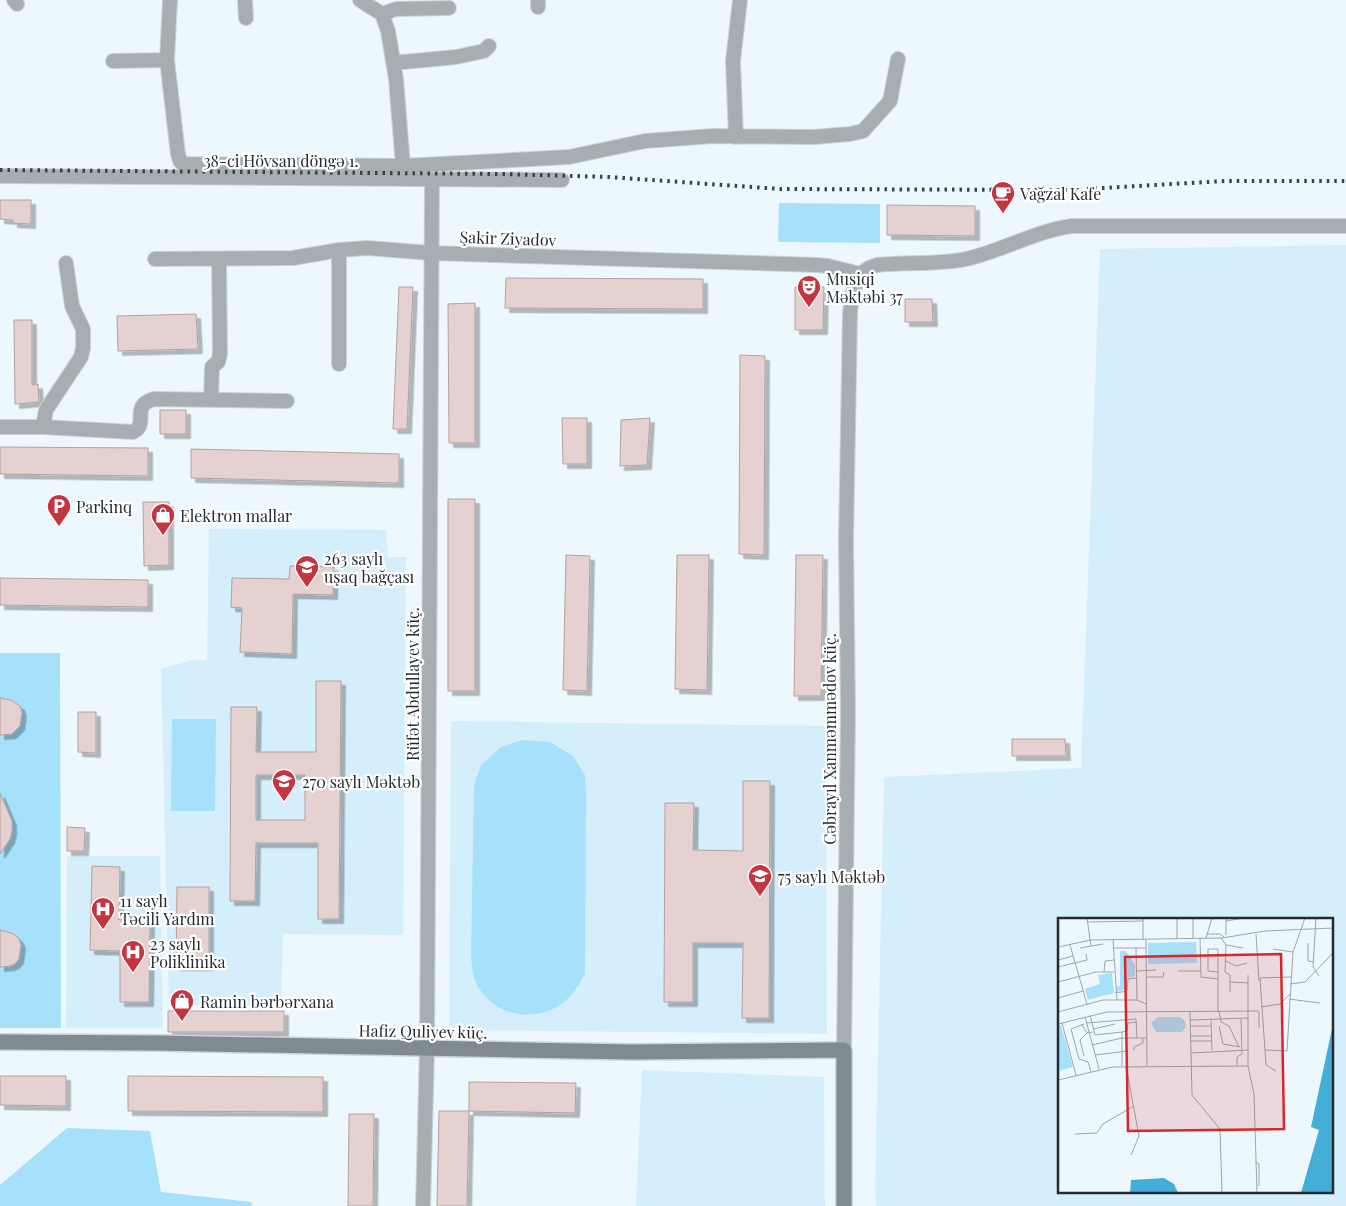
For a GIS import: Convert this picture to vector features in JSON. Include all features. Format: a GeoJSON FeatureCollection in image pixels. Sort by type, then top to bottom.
{"type":"FeatureCollection","features":[{"type":"Feature","properties":{"kind":"street"},"geometry":{"type":"LineString","coordinates":[[170,0],[167,60],[178,154],[183,164],[403,166],[569,157],[645,141],[713,136],[814,137],[863,131],[890,101],[898,59]]}},
{"type":"Feature","properties":{"kind":"street"},"geometry":{"type":"LineString","coordinates":[[245,0],[246,18]]}},
{"type":"Feature","properties":{"kind":"street"},"geometry":{"type":"LineString","coordinates":[[360,0],[382,14],[388,32],[394,63],[403,166]]}},
{"type":"Feature","properties":{"kind":"street"},"geometry":{"type":"LineString","coordinates":[[736,137],[733,60],[740,0]]}},
{"type":"Feature","properties":{"kind":"street"},"geometry":{"type":"LineString","coordinates":[[382,14],[396,9],[449,8]]}},
{"type":"Feature","properties":{"kind":"street"},"geometry":{"type":"LineString","coordinates":[[394,63],[456,57],[484,51],[489,46]]}},
{"type":"Feature","properties":{"kind":"street"},"geometry":{"type":"LineString","coordinates":[[114,62],[167,60]]}},
{"type":"Feature","properties":{"kind":"street","name":"38-ci Hövsan döngə 1."},"geometry":{"type":"LineString","coordinates":[[0,176],[562,180]]}},
{"type":"Feature","properties":{"kind":"street","name":"Rüfət Abdullayev küç."},"geometry":{"type":"LineString","coordinates":[[424,1206],[427,1048],[432,179]]}},
{"type":"Feature","properties":{"kind":"street"},"geometry":{"type":"LineString","coordinates":[[860,274],[877,264],[965,259],[1056,228],[1072,226],[1346,226]]}},
{"type":"Feature","properties":{"kind":"street","name":"Şakir Ziyadov"},"geometry":{"type":"LineString","coordinates":[[155,260],[293,258],[339,250],[367,248],[431,253],[817,265],[860,274]]}},
{"type":"Feature","properties":{"kind":"street"},"geometry":{"type":"LineString","coordinates":[[339,250],[339,364]]}},
{"type":"Feature","properties":{"kind":"street"},"geometry":{"type":"LineString","coordinates":[[211,400],[212,367],[218,362],[220,354],[219,259]]}},
{"type":"Feature","properties":{"kind":"street"},"geometry":{"type":"LineString","coordinates":[[42,427],[46,410],[81,357],[83,348],[83,329],[72,306],[66,263]]}},
{"type":"Feature","properties":{"kind":"street","name":"Cəbrayıl Xanməmmədov küç."},"geometry":{"type":"LineString","coordinates":[[844,1206],[848,712],[846,540],[850,312],[852,294],[860,274]]}},
{"type":"Feature","properties":{"kind":"street"},"geometry":{"type":"LineString","coordinates":[[0,427],[42,427],[133,432],[140,425],[141,406],[146,401],[154,399],[288,401]]}},
{"type":"Feature","properties":{"kind":"street","name":"Hafiz Quliyev küç."},"geometry":{"type":"LineString","coordinates":[[0,1042],[631,1052],[844,1050]]}},
{"type":"Feature","properties":{"kind":"shaded area"},"geometry":{"type":"Polygon","coordinates":[[[779,203],[880,204],[880,243],[778,242],[779,203]]]}},
{"type":"Feature","properties":{"kind":"shaded area"},"geometry":{"type":"Polygon","coordinates":[[[1346,245],[1346,1206],[876,1206],[884,777],[1081,768],[1100,249],[1346,245]]]}},
{"type":"Feature","properties":{"kind":"shaded area","name":"270 saylı Məktəb"},"geometry":{"type":"Polygon","coordinates":[[[209,529],[386,530],[388,557],[406,557],[403,935],[283,934],[281,1005],[169,1005],[161,669],[193,660],[207,660],[209,529]]]}},
{"type":"Feature","properties":{"kind":"shaded area"},"geometry":{"type":"Polygon","coordinates":[[[0,653],[60,653],[61,1028],[0,1028],[0,653]]]}},
{"type":"Feature","properties":{"kind":"shaded area"},"geometry":{"type":"Polygon","coordinates":[[[172,719],[216,719],[215,811],[171,811],[172,719]]]}},
{"type":"Feature","properties":{"kind":"shaded area"},"geometry":{"type":"Polygon","coordinates":[[[451,721],[826,726],[827,1034],[449,1030],[451,721]]]}},
{"type":"Feature","properties":{"kind":"shaded area"},"geometry":{"type":"Polygon","coordinates":[[[523,740],[550,742],[573,756],[585,775],[586,794],[585,974],[572,994],[560,1005],[543,1012],[531,1014],[508,1012],[489,1000],[475,980],[471,957],[474,785],[481,765],[501,747],[523,740]]]}},
{"type":"Feature","properties":{"kind":"shaded area"},"geometry":{"type":"Polygon","coordinates":[[[67,856],[160,856],[163,1028],[66,1028],[67,856]]]}},
{"type":"Feature","properties":{"kind":"shaded area"},"geometry":{"type":"Polygon","coordinates":[[[642,1070],[824,1077],[825,1206],[636,1206],[642,1070]]]}},
{"type":"Feature","properties":{"kind":"shaded area"},"geometry":{"type":"Polygon","coordinates":[[[67,1128],[150,1131],[161,1192],[251,1202],[252,1206],[0,1206],[0,1185],[67,1128]]]}},
{"type":"Feature","properties":{"kind":"building"},"geometry":{"type":"Polygon","coordinates":[[[0,200],[31,200],[31,224],[13,223],[13,220],[0,219],[0,200]]]}},
{"type":"Feature","properties":{"kind":"building"},"geometry":{"type":"Polygon","coordinates":[[[887,205],[975,206],[975,236],[887,235],[887,205]]]}},
{"type":"Feature","properties":{"kind":"building"},"geometry":{"type":"Polygon","coordinates":[[[506,278],[703,279],[703,309],[505,308],[506,278]]]}},
{"type":"Feature","properties":{"kind":"building"},"geometry":{"type":"Polygon","coordinates":[[[399,287],[413,287],[407,429],[393,429],[399,287]]]}},
{"type":"Feature","properties":{"kind":"building"},"geometry":{"type":"Polygon","coordinates":[[[795,287],[824,287],[823,330],[795,330],[795,287]]]}},
{"type":"Feature","properties":{"kind":"building"},"geometry":{"type":"Polygon","coordinates":[[[905,299],[932,299],[933,322],[905,322],[905,299]]]}},
{"type":"Feature","properties":{"kind":"building"},"geometry":{"type":"Polygon","coordinates":[[[475,303],[475,443],[449,443],[448,304],[475,303]]]}},
{"type":"Feature","properties":{"kind":"building"},"geometry":{"type":"Polygon","coordinates":[[[196,314],[198,349],[118,351],[117,316],[196,314]]]}},
{"type":"Feature","properties":{"kind":"building"},"geometry":{"type":"Polygon","coordinates":[[[14,320],[32,320],[32,385],[38,384],[39,402],[15,404],[14,320]]]}},
{"type":"Feature","properties":{"kind":"building"},"geometry":{"type":"Polygon","coordinates":[[[740,355],[765,356],[764,555],[739,554],[740,355]]]}},
{"type":"Feature","properties":{"kind":"building"},"geometry":{"type":"Polygon","coordinates":[[[160,410],[186,410],[186,434],[160,434],[160,410]]]}},
{"type":"Feature","properties":{"kind":"building"},"geometry":{"type":"Polygon","coordinates":[[[562,418],[587,418],[587,464],[563,464],[562,418]]]}},
{"type":"Feature","properties":{"kind":"building"},"geometry":{"type":"Polygon","coordinates":[[[650,418],[647,465],[620,466],[621,420],[650,418]]]}},
{"type":"Feature","properties":{"kind":"building"},"geometry":{"type":"Polygon","coordinates":[[[0,447],[148,448],[148,476],[0,474],[0,447]]]}},
{"type":"Feature","properties":{"kind":"building"},"geometry":{"type":"Polygon","coordinates":[[[191,449],[399,454],[399,483],[191,478],[191,449]]]}},
{"type":"Feature","properties":{"kind":"building"},"geometry":{"type":"Polygon","coordinates":[[[448,499],[475,499],[475,691],[448,691],[448,499]]]}},
{"type":"Feature","properties":{"kind":"building"},"geometry":{"type":"Polygon","coordinates":[[[143,502],[169,502],[169,565],[144,566],[143,502]]]}},
{"type":"Feature","properties":{"kind":"building"},"geometry":{"type":"Polygon","coordinates":[[[566,555],[590,556],[587,691],[563,690],[566,555]]]}},
{"type":"Feature","properties":{"kind":"building"},"geometry":{"type":"Polygon","coordinates":[[[677,555],[709,555],[707,690],[675,689],[677,555]]]}},
{"type":"Feature","properties":{"kind":"building"},"geometry":{"type":"Polygon","coordinates":[[[796,555],[823,555],[821,696],[794,696],[796,555]]]}},
{"type":"Feature","properties":{"kind":"building"},"geometry":{"type":"Polygon","coordinates":[[[290,566],[334,567],[333,595],[293,594],[292,654],[240,652],[242,608],[231,607],[232,578],[289,579],[290,566]]]}},
{"type":"Feature","properties":{"kind":"building"},"geometry":{"type":"Polygon","coordinates":[[[0,578],[148,580],[148,607],[0,605],[0,578]]]}},
{"type":"Feature","properties":{"kind":"building"},"geometry":{"type":"Polygon","coordinates":[[[316,681],[341,681],[339,919],[318,919],[318,843],[256,843],[255,901],[230,901],[231,707],[257,707],[256,752],[316,752],[316,681]],[[256,775],[256,820],[305,820],[305,775],[256,775]]]}},
{"type":"Feature","properties":{"kind":"building"},"geometry":{"type":"Polygon","coordinates":[[[0,698],[11,700],[20,706],[22,712],[20,726],[12,734],[0,735],[0,698]]]}},
{"type":"Feature","properties":{"kind":"building"},"geometry":{"type":"Polygon","coordinates":[[[78,712],[96,712],[96,753],[78,752],[78,712]]]}},
{"type":"Feature","properties":{"kind":"building"},"geometry":{"type":"Polygon","coordinates":[[[1012,739],[1065,739],[1066,756],[1012,756],[1012,739]]]}},
{"type":"Feature","properties":{"kind":"building"},"geometry":{"type":"Polygon","coordinates":[[[743,781],[770,781],[769,1018],[742,1018],[743,943],[693,943],[693,1002],[664,1002],[665,803],[694,803],[693,850],[743,851],[743,781]]]}},
{"type":"Feature","properties":{"kind":"building"},"geometry":{"type":"Polygon","coordinates":[[[0,793],[12,821],[12,831],[10,839],[0,854],[0,793]]]}},
{"type":"Feature","properties":{"kind":"building"},"geometry":{"type":"Polygon","coordinates":[[[67,827],[85,828],[84,851],[67,851],[67,827]]]}},
{"type":"Feature","properties":{"kind":"building"},"geometry":{"type":"Polygon","coordinates":[[[92,866],[120,867],[119,920],[150,920],[149,1002],[120,1002],[120,951],[90,950],[92,866]]]}},
{"type":"Feature","properties":{"kind":"building"},"geometry":{"type":"Polygon","coordinates":[[[177,887],[209,887],[209,966],[176,966],[177,887]]]}},
{"type":"Feature","properties":{"kind":"building"},"geometry":{"type":"Polygon","coordinates":[[[0,930],[14,934],[19,939],[21,945],[19,959],[10,966],[0,967],[0,930]]]}},
{"type":"Feature","properties":{"kind":"building"},"geometry":{"type":"Polygon","coordinates":[[[168,1011],[284,1011],[284,1032],[168,1032],[168,1011]]]}},
{"type":"Feature","properties":{"kind":"building"},"geometry":{"type":"Polygon","coordinates":[[[0,1076],[66,1076],[66,1106],[0,1105],[0,1076]]]}},
{"type":"Feature","properties":{"kind":"building"},"geometry":{"type":"Polygon","coordinates":[[[128,1076],[323,1077],[323,1112],[128,1111],[128,1076]]]}},
{"type":"Feature","properties":{"kind":"building"},"geometry":{"type":"Polygon","coordinates":[[[469,1082],[576,1083],[575,1113],[469,1111],[469,1082]]]}},
{"type":"Feature","properties":{"kind":"building"},"geometry":{"type":"Polygon","coordinates":[[[439,1111],[469,1111],[467,1206],[437,1206],[439,1111]]]}},
{"type":"Feature","properties":{"kind":"building"},"geometry":{"type":"Polygon","coordinates":[[[349,1114],[374,1114],[373,1206],[348,1206],[349,1114]]]}},
{"type":"Feature","properties":{"kind":"railway"},"geometry":{"type":"LineString","coordinates":[[0,170],[501,174],[609,177],[780,189],[1068,190],[1225,181],[1346,181]]}},
{"type":"Feature","properties":{"kind":"place","name":"Vağzal Kafe"},"geometry":{"type":"Point","coordinates":[1003,214]}},
{"type":"Feature","properties":{"kind":"place","name":"Musiqi Məktəbi 37"},"geometry":{"type":"Point","coordinates":[809,308]}},
{"type":"Feature","properties":{"kind":"place","name":"Parkinq"},"geometry":{"type":"Point","coordinates":[59,527]}},
{"type":"Feature","properties":{"kind":"place","name":"Elektron mallar"},"geometry":{"type":"Point","coordinates":[163,536]}},
{"type":"Feature","properties":{"kind":"place","name":"263 saylı uşaq bağçası"},"geometry":{"type":"Point","coordinates":[307,588]}},
{"type":"Feature","properties":{"kind":"place","name":"270 saylı Məktəb"},"geometry":{"type":"Point","coordinates":[284,802]}},
{"type":"Feature","properties":{"kind":"place","name":"75 saylı Məktəb"},"geometry":{"type":"Point","coordinates":[760,897]}},
{"type":"Feature","properties":{"kind":"place","name":"11 saylı Təcili Yardım"},"geometry":{"type":"Point","coordinates":[103,930]}},
{"type":"Feature","properties":{"kind":"place","name":"23 saylı Poliklinika"},"geometry":{"type":"Point","coordinates":[133,973]}},
{"type":"Feature","properties":{"kind":"place","name":"Ramin bərbərxana"},"geometry":{"type":"Point","coordinates":[182,1022]}}]}
